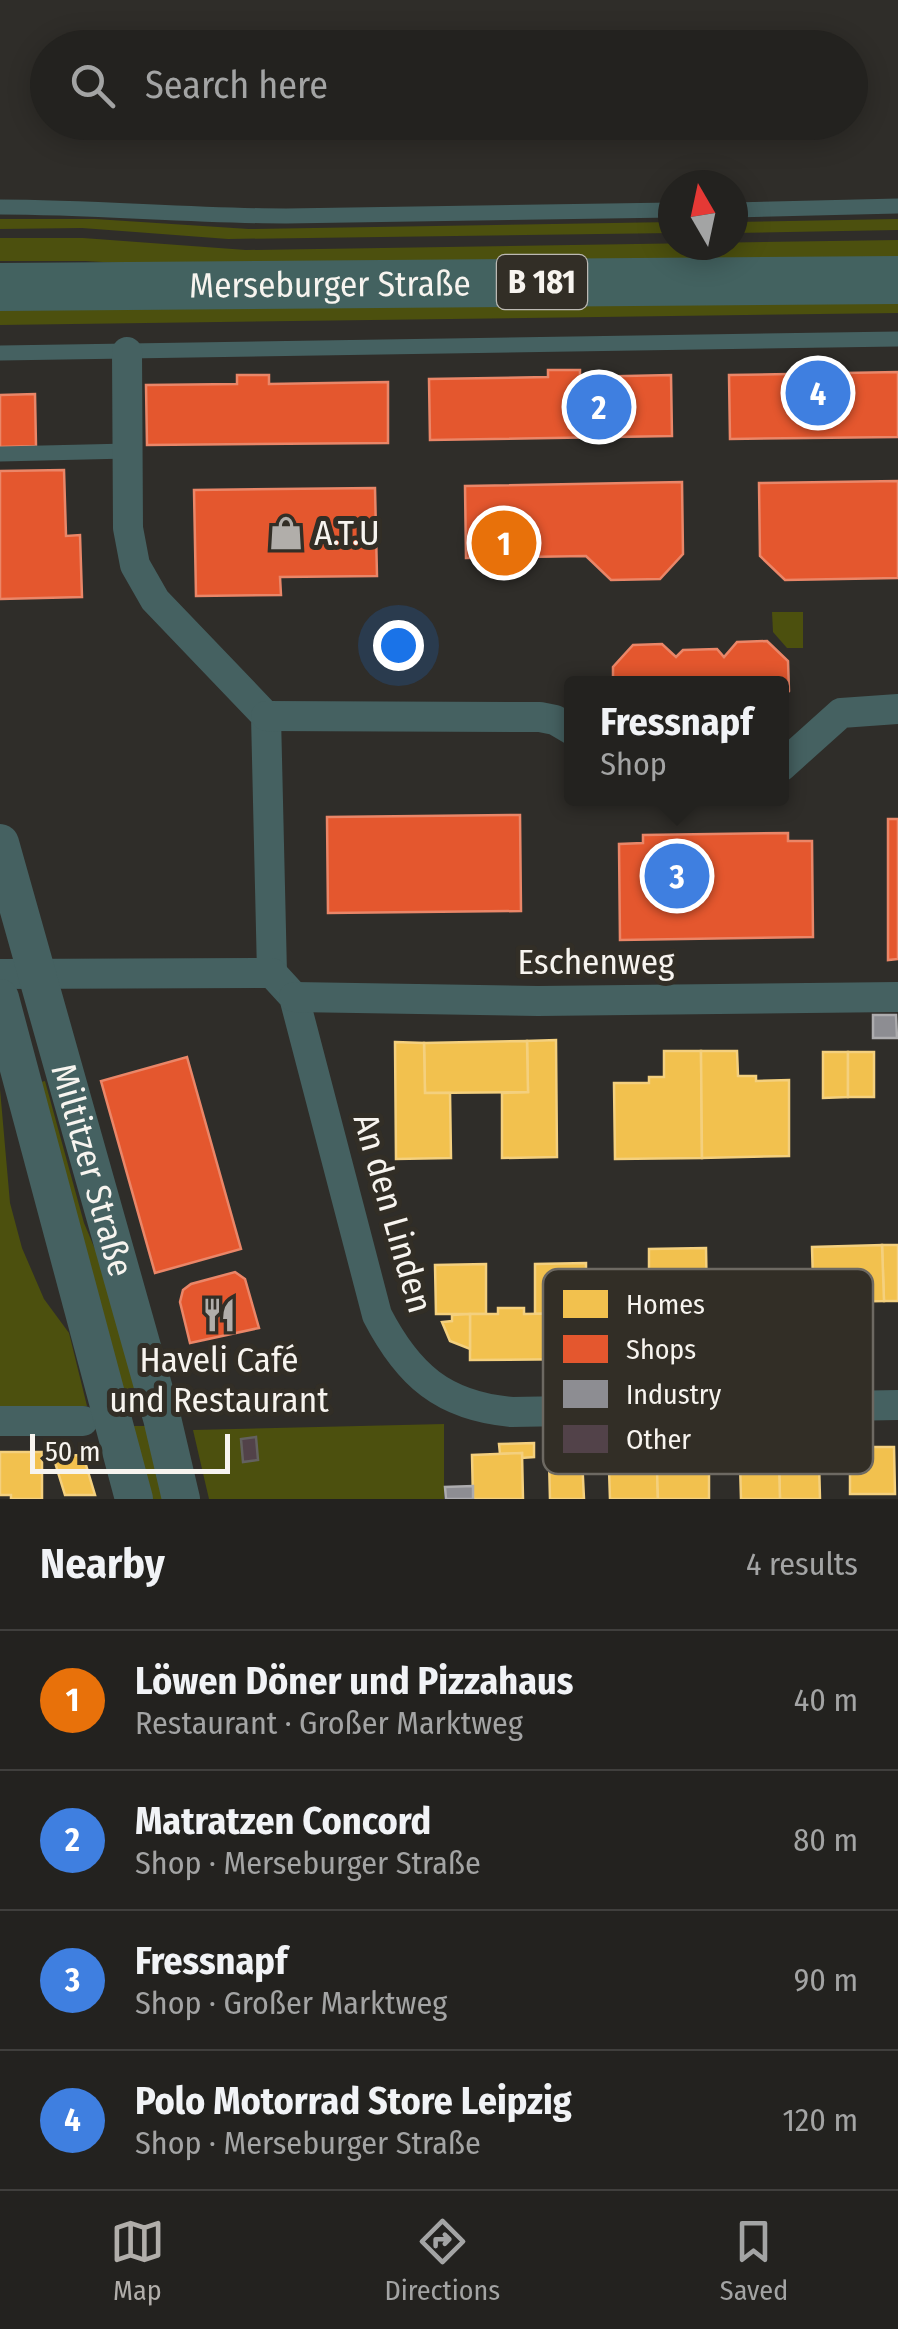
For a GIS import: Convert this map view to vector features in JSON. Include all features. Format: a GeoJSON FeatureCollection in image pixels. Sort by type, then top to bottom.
{"type":"FeatureCollection","features":[{"type":"Feature","properties":{"kind":"main road","name":"Merseburger Straße"},"geometry":{"type":"LineString","coordinates":[[0,287],[898,280]]}},
{"type":"Feature","properties":{"kind":"street"},"geometry":{"type":"LineString","coordinates":[[128,352],[128,528],[135,565],[155,600],[266,716],[272,973],[294,996]]}},
{"type":"Feature","properties":{"kind":"street"},"geometry":{"type":"LineString","coordinates":[[789,760],[841,714],[898,709]]}},
{"type":"Feature","properties":{"kind":"street"},"geometry":{"type":"LineString","coordinates":[[266,716],[540,717],[564,725]]}},
{"type":"Feature","properties":{"kind":"street","name":"Miltitzer Straße"},"geometry":{"type":"LineString","coordinates":[[0,843],[162,1418],[181,1499]]}},
{"type":"Feature","properties":{"kind":"street"},"geometry":{"type":"LineString","coordinates":[[0,974],[272,973]]}},
{"type":"Feature","properties":{"kind":"street","name":"Eschenweg"},"geometry":{"type":"LineString","coordinates":[[294,996],[538,1000],[898,997]]}},
{"type":"Feature","properties":{"kind":"street","name":"An den Linden"},"geometry":{"type":"LineString","coordinates":[[294,996],[377,1315],[406,1361],[427,1383],[466,1404],[512,1412],[543,1411]]}},
{"type":"Feature","properties":{"kind":"street","name":"Miltitzer Straße"},"geometry":{"type":"LineString","coordinates":[[0,998],[134,1499]]}},
{"type":"Feature","properties":{"kind":"street","name":"An den Linden"},"geometry":{"type":"LineString","coordinates":[[873,1405],[898,1405]]}},
{"type":"Feature","properties":{"kind":"street"},"geometry":{"type":"LineString","coordinates":[[0,1421],[83,1420]]}},
{"type":"Feature","properties":{"kind":"lane"},"geometry":{"type":"LineString","coordinates":[[748,210],[898,206]]}},
{"type":"Feature","properties":{"kind":"lane"},"geometry":{"type":"LineString","coordinates":[[0,207],[286,216],[658,210]]}},
{"type":"Feature","properties":{"kind":"lane"},"geometry":{"type":"LineString","coordinates":[[0,354],[898,340]]}},
{"type":"Feature","properties":{"kind":"lane"},"geometry":{"type":"LineString","coordinates":[[0,454],[128,451]]}},
{"type":"Feature","properties":{"kind":"shaded area"},"geometry":{"type":"Polygon","coordinates":[[[0,219],[95,219],[249,229],[658,222],[658,233],[228,239],[82,228],[0,229],[0,219]]]}},
{"type":"Feature","properties":{"kind":"shaded area"},"geometry":{"type":"Polygon","coordinates":[[[898,219],[898,230],[748,233],[748,222],[898,219]]]}},
{"type":"Feature","properties":{"kind":"shaded area"},"geometry":{"type":"Polygon","coordinates":[[[0,238],[83,238],[246,250],[658,244],[658,260],[748,260],[748,242],[898,240],[898,261],[205,268],[0,261],[0,238]]]}},
{"type":"Feature","properties":{"kind":"shaded area"},"geometry":{"type":"Polygon","coordinates":[[[898,294],[898,313],[0,325],[0,307],[898,294]]]}},
{"type":"Feature","properties":{"kind":"shaded area"},"geometry":{"type":"Polygon","coordinates":[[[772,612],[803,612],[803,648],[787,648],[773,632],[772,612]]]}},
{"type":"Feature","properties":{"kind":"shaded area"},"geometry":{"type":"Polygon","coordinates":[[[45,1081],[84,1223],[108,1280],[145,1405],[125,1404],[37,1083],[45,1081]]]}},
{"type":"Feature","properties":{"kind":"shaded area"},"geometry":{"type":"Polygon","coordinates":[[[0,1089],[10,1203],[22,1248],[44,1299],[69,1333],[87,1406],[0,1406],[0,1089]]]}},
{"type":"Feature","properties":{"kind":"shaded area"},"geometry":{"type":"Polygon","coordinates":[[[444,1424],[444,1499],[209,1499],[193,1430],[444,1424]]]}},
{"type":"Feature","properties":{"kind":"shaded area"},"geometry":{"type":"Polygon","coordinates":[[[131,1426],[150,1426],[168,1499],[149,1499],[131,1426]]]}},
{"type":"Feature","properties":{"kind":"building: Homes"},"geometry":{"type":"Polygon","coordinates":[[[556,1040],[557,1157],[502,1158],[502,1093],[528,1092],[527,1041],[556,1040]]]}},
{"type":"Feature","properties":{"kind":"building: Homes"},"geometry":{"type":"Polygon","coordinates":[[[527,1041],[528,1092],[425,1093],[424,1043],[527,1041]]]}},
{"type":"Feature","properties":{"kind":"building: Homes"},"geometry":{"type":"Polygon","coordinates":[[[395,1042],[424,1043],[425,1093],[450,1093],[451,1158],[396,1159],[395,1042]]]}},
{"type":"Feature","properties":{"kind":"building: Homes"},"geometry":{"type":"Polygon","coordinates":[[[664,1051],[701,1051],[702,1158],[615,1159],[614,1083],[649,1083],[649,1077],[664,1077],[664,1051]]]}},
{"type":"Feature","properties":{"kind":"building: Homes"},"geometry":{"type":"Polygon","coordinates":[[[701,1051],[737,1051],[738,1076],[756,1076],[756,1081],[789,1080],[789,1156],[702,1158],[701,1051]]]}},
{"type":"Feature","properties":{"kind":"building: Homes"},"geometry":{"type":"Polygon","coordinates":[[[823,1052],[848,1052],[848,1097],[823,1098],[823,1052]]]}},
{"type":"Feature","properties":{"kind":"building: Homes"},"geometry":{"type":"Polygon","coordinates":[[[848,1052],[874,1052],[874,1097],[848,1097],[848,1052]]]}},
{"type":"Feature","properties":{"kind":"building: Homes"},"geometry":{"type":"Polygon","coordinates":[[[882,1245],[898,1245],[898,1301],[884,1301],[882,1245]]]}},
{"type":"Feature","properties":{"kind":"building: Homes"},"geometry":{"type":"Polygon","coordinates":[[[882,1245],[884,1301],[873,1301],[873,1269],[813,1269],[812,1247],[882,1245]]]}},
{"type":"Feature","properties":{"kind":"building: Homes"},"geometry":{"type":"Polygon","coordinates":[[[706,1248],[706,1269],[649,1269],[649,1249],[706,1248]]]}},
{"type":"Feature","properties":{"kind":"building: Homes"},"geometry":{"type":"Polygon","coordinates":[[[586,1263],[586,1269],[543,1269],[543,1314],[535,1314],[535,1264],[586,1263]]]}},
{"type":"Feature","properties":{"kind":"building: Homes"},"geometry":{"type":"Polygon","coordinates":[[[486,1264],[486,1314],[436,1314],[435,1265],[486,1264]]]}},
{"type":"Feature","properties":{"kind":"building: Homes"},"geometry":{"type":"Polygon","coordinates":[[[498,1308],[524,1308],[524,1314],[543,1314],[543,1359],[470,1360],[470,1314],[498,1314],[498,1308]]]}},
{"type":"Feature","properties":{"kind":"building: Homes"},"geometry":{"type":"Polygon","coordinates":[[[470,1314],[470,1349],[450,1341],[442,1322],[452,1321],[452,1315],[470,1314]]]}},
{"type":"Feature","properties":{"kind":"building: Homes"},"geometry":{"type":"Polygon","coordinates":[[[534,1443],[534,1457],[500,1454],[499,1444],[534,1443]]]}},
{"type":"Feature","properties":{"kind":"building: Homes"},"geometry":{"type":"Polygon","coordinates":[[[873,1447],[894,1447],[895,1494],[850,1494],[850,1474],[873,1474],[873,1447]]]}},
{"type":"Feature","properties":{"kind":"building: Homes"},"geometry":{"type":"Polygon","coordinates":[[[0,1452],[42,1452],[42,1499],[0,1495],[0,1452]]]}},
{"type":"Feature","properties":{"kind":"building: Homes"},"geometry":{"type":"Polygon","coordinates":[[[522,1453],[523,1499],[473,1499],[472,1455],[522,1453]]]}},
{"type":"Feature","properties":{"kind":"building: Homes"},"geometry":{"type":"Polygon","coordinates":[[[83,1455],[95,1495],[65,1495],[53,1456],[83,1455]]]}},
{"type":"Feature","properties":{"kind":"building: Homes"},"geometry":{"type":"Polygon","coordinates":[[[549,1474],[583,1474],[584,1499],[550,1499],[549,1474]]]}},
{"type":"Feature","properties":{"kind":"building: Homes"},"geometry":{"type":"Polygon","coordinates":[[[609,1474],[657,1474],[658,1499],[610,1499],[609,1474]]]}},
{"type":"Feature","properties":{"kind":"building: Homes"},"geometry":{"type":"Polygon","coordinates":[[[657,1474],[709,1474],[709,1499],[658,1499],[657,1474]]]}},
{"type":"Feature","properties":{"kind":"building: Homes"},"geometry":{"type":"Polygon","coordinates":[[[740,1474],[779,1474],[780,1499],[741,1499],[740,1474]]]}},
{"type":"Feature","properties":{"kind":"building: Homes"},"geometry":{"type":"Polygon","coordinates":[[[779,1474],[819,1474],[820,1499],[780,1499],[779,1474]]]}},
{"type":"Feature","properties":{"kind":"building: Shops"},"geometry":{"type":"Polygon","coordinates":[[[548,370],[580,370],[580,377],[671,375],[672,436],[430,440],[429,379],[548,377],[548,370]]]}},
{"type":"Feature","properties":{"kind":"building: Shops"},"geometry":{"type":"Polygon","coordinates":[[[898,372],[898,437],[730,439],[729,375],[898,372]]]}},
{"type":"Feature","properties":{"kind":"building: Shops"},"geometry":{"type":"Polygon","coordinates":[[[237,375],[269,375],[269,384],[388,382],[388,443],[147,445],[146,385],[237,384],[237,375]]]}},
{"type":"Feature","properties":{"kind":"building: Shops"},"geometry":{"type":"Polygon","coordinates":[[[35,394],[36,446],[0,447],[0,395],[35,394]]]}},
{"type":"Feature","properties":{"kind":"building: Shops"},"geometry":{"type":"Polygon","coordinates":[[[64,470],[66,536],[80,535],[82,597],[0,599],[0,471],[64,470]]]}},
{"type":"Feature","properties":{"kind":"building: Shops"},"geometry":{"type":"Polygon","coordinates":[[[898,481],[898,578],[785,580],[760,556],[759,483],[898,481]]]}},
{"type":"Feature","properties":{"kind":"building: Shops"},"geometry":{"type":"Polygon","coordinates":[[[682,482],[683,554],[660,579],[611,580],[586,556],[466,558],[465,486],[682,482]]]}},
{"type":"Feature","properties":{"kind":"building: Shops","name":"A.T.U"},"geometry":{"type":"Polygon","coordinates":[[[375,488],[377,576],[280,577],[281,595],[196,596],[194,490],[375,488]]]}},
{"type":"Feature","properties":{"kind":"building: Shops"},"geometry":{"type":"Polygon","coordinates":[[[767,641],[788,661],[788,676],[613,676],[613,667],[633,645],[662,644],[676,657],[683,650],[717,649],[724,657],[737,642],[767,641]]]}},
{"type":"Feature","properties":{"kind":"building: Shops"},"geometry":{"type":"Polygon","coordinates":[[[520,815],[521,911],[328,913],[327,817],[520,815]]]}},
{"type":"Feature","properties":{"kind":"building: Shops"},"geometry":{"type":"Polygon","coordinates":[[[888,819],[898,819],[898,959],[888,960],[888,819]]]}},
{"type":"Feature","properties":{"kind":"building: Shops"},"geometry":{"type":"Polygon","coordinates":[[[788,833],[788,841],[812,841],[813,937],[620,940],[619,844],[643,843],[643,835],[788,833]]]}},
{"type":"Feature","properties":{"kind":"building: Shops"},"geometry":{"type":"Polygon","coordinates":[[[187,1057],[241,1249],[155,1273],[101,1081],[187,1057]]]}},
{"type":"Feature","properties":{"kind":"building: Shops","name":"Haveli Café und Restaurant"},"geometry":{"type":"Polygon","coordinates":[[[235,1272],[245,1279],[259,1328],[190,1343],[180,1302],[183,1290],[191,1284],[235,1272]]]}},
{"type":"Feature","properties":{"kind":"building: Industry"},"geometry":{"type":"Polygon","coordinates":[[[873,1015],[896,1015],[897,1038],[873,1038],[873,1015]]]}},
{"type":"Feature","properties":{"kind":"building: Industry"},"geometry":{"type":"Polygon","coordinates":[[[473,1486],[473,1499],[446,1499],[445,1487],[473,1486]]]}},
{"type":"Feature","properties":{"kind":"building: Other"},"geometry":{"type":"Polygon","coordinates":[[[256,1437],[258,1460],[243,1462],[241,1439],[256,1437]]]}},
{"type":"Feature","properties":{"kind":"place","name":"Polo Motorrad Store Leipzig"},"geometry":{"type":"Point","coordinates":[818,393]}},
{"type":"Feature","properties":{"kind":"place","name":"Matratzen Concord"},"geometry":{"type":"Point","coordinates":[599,407]}},
{"type":"Feature","properties":{"kind":"place","name":"A.T.U"},"geometry":{"type":"Point","coordinates":[286,533]}},
{"type":"Feature","properties":{"kind":"place","name":"Löwen Döner und Pizzahaus"},"geometry":{"type":"Point","coordinates":[504,543]}},
{"type":"Feature","properties":{"kind":"place","name":"Fressnapf"},"geometry":{"type":"Point","coordinates":[677,876]}},
{"type":"Feature","properties":{"kind":"place","name":"Haveli Café und Restaurant"},"geometry":{"type":"Point","coordinates":[219,1315]}}]}
